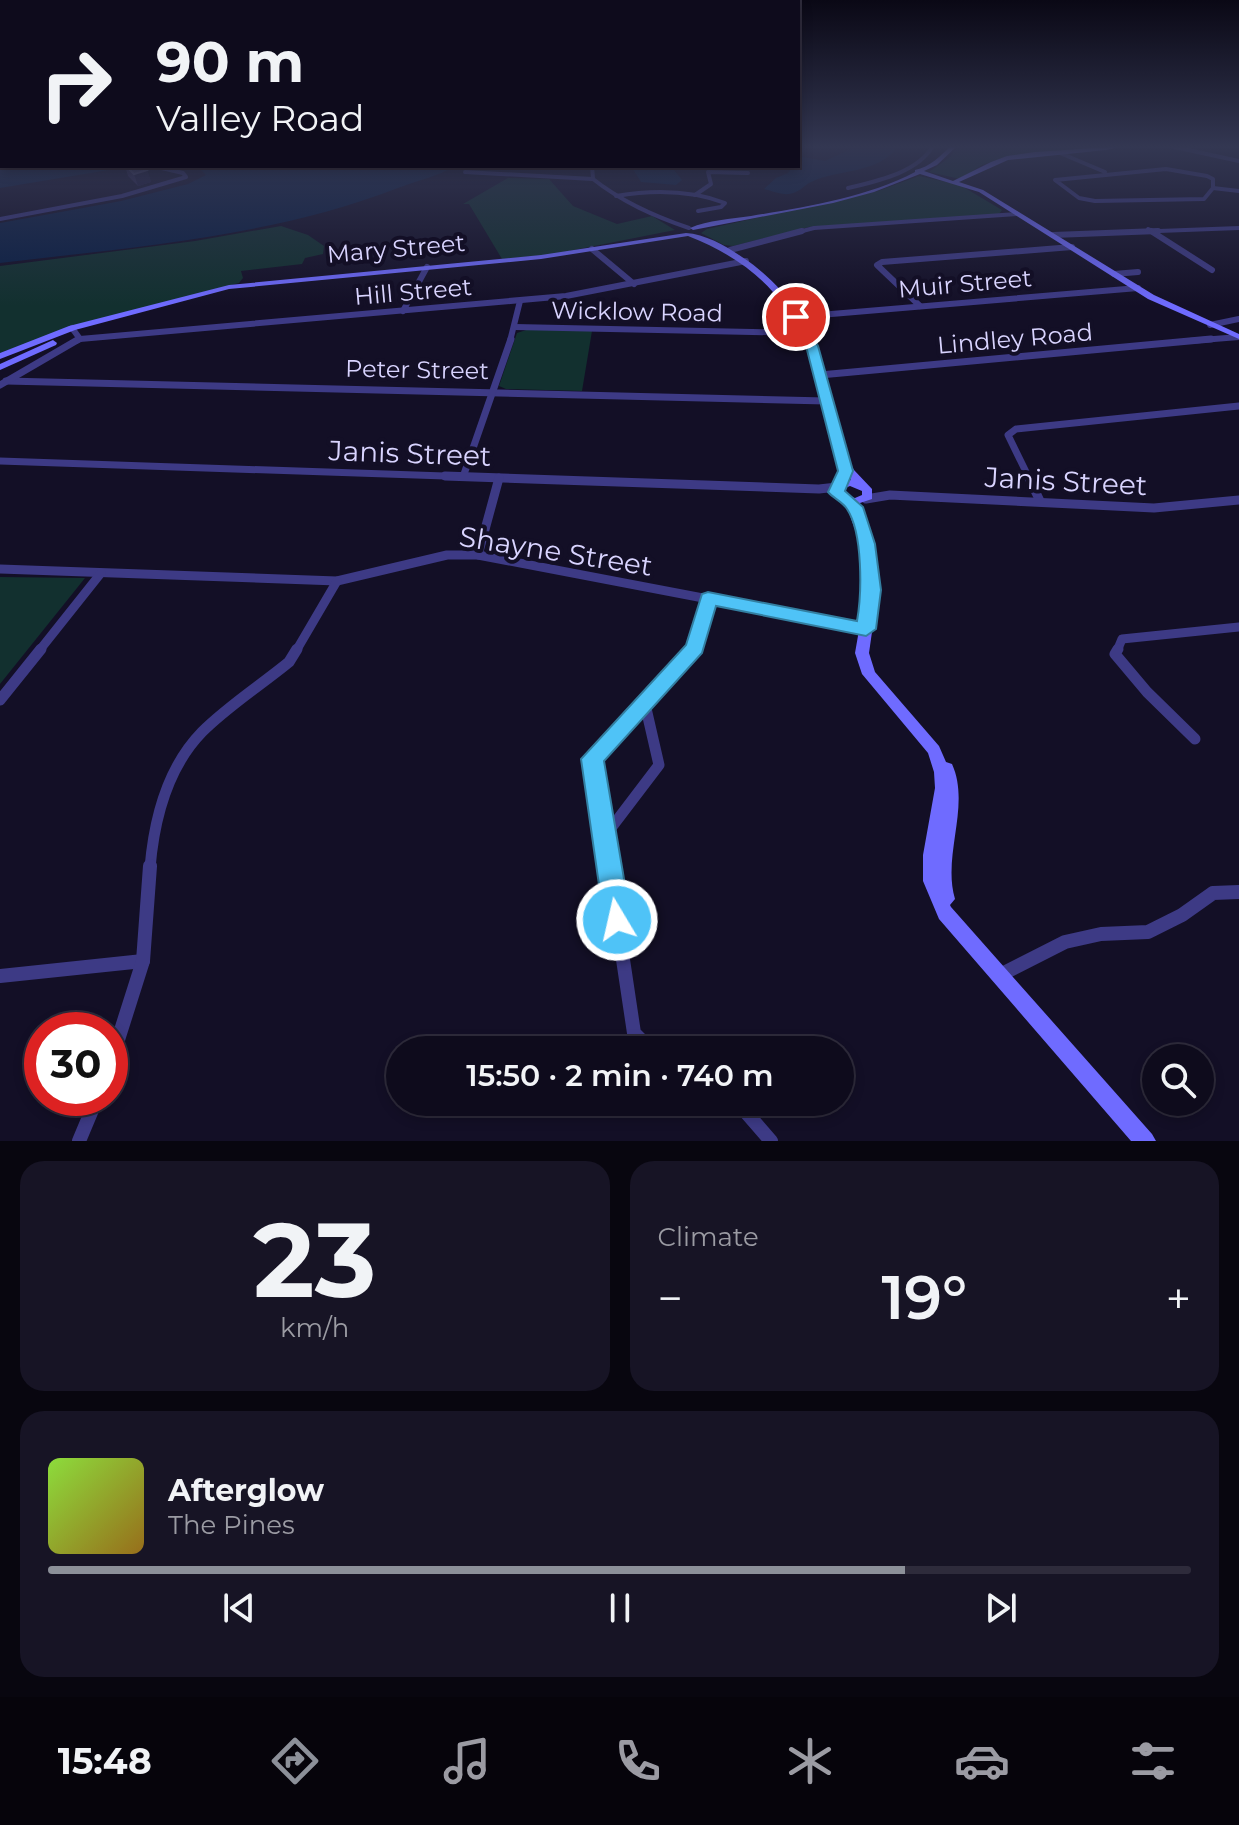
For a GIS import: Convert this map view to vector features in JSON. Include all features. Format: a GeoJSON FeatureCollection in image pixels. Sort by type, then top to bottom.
{"type":"FeatureCollection","features":[{"type":"Feature","properties":{"kind":"street"},"geometry":{"type":"LineString","coordinates":[[0,219],[105,199]]}},
{"type":"Feature","properties":{"kind":"street"},"geometry":{"type":"LineString","coordinates":[[623,199],[730,250],[746,261],[761,274],[806,333],[845,471],[860,497],[872,590],[862,653],[869,674],[934,750],[942,772],[943,788],[931,855],[931,881],[945,913],[1145,1141]]}},
{"type":"Feature","properties":{"kind":"street"},"geometry":{"type":"LineString","coordinates":[[698,211],[721,207],[725,203],[711,199]]}},
{"type":"Feature","properties":{"kind":"street","name":"Mary Street"},"geometry":{"type":"LineString","coordinates":[[3,383],[76,334],[135,312],[202,293],[248,283],[541,257],[690,231],[835,199]]}},
{"type":"Feature","properties":{"kind":"street"},"geometry":{"type":"LineString","coordinates":[[994,199],[1138,288],[1236,334]]}},
{"type":"Feature","properties":{"kind":"street"},"geometry":{"type":"LineString","coordinates":[[1112,199],[1198,199]]}},
{"type":"Feature","properties":{"kind":"street"},"geometry":{"type":"LineString","coordinates":[[730,250],[814,228],[1017,214]]}},
{"type":"Feature","properties":{"kind":"street"},"geometry":{"type":"LineString","coordinates":[[1227,228],[1239,237]]}},
{"type":"Feature","properties":{"kind":"street"},"geometry":{"type":"LineString","coordinates":[[1053,235],[1148,229],[1239,228]]}},
{"type":"Feature","properties":{"kind":"street"},"geometry":{"type":"LineString","coordinates":[[1148,229],[1212,270]]}},
{"type":"Feature","properties":{"kind":"street"},"geometry":{"type":"LineString","coordinates":[[920,306],[877,265],[882,262],[1072,247]]}},
{"type":"Feature","properties":{"kind":"street"},"geometry":{"type":"LineString","coordinates":[[592,249],[634,284]]}},
{"type":"Feature","properties":{"kind":"street","name":"Hill Street"},"geometry":{"type":"LineString","coordinates":[[76,334],[520,301],[634,284],[746,261]]}},
{"type":"Feature","properties":{"kind":"street"},"geometry":{"type":"LineString","coordinates":[[403,311],[427,267]]}},
{"type":"Feature","properties":{"kind":"street"},"geometry":{"type":"LineString","coordinates":[[1114,274],[1138,272]]}},
{"type":"Feature","properties":{"kind":"street","name":"Muir Street"},"geometry":{"type":"LineString","coordinates":[[796,317],[1138,288]]}},
{"type":"Feature","properties":{"kind":"street"},"geometry":{"type":"LineString","coordinates":[[463,477],[515,327],[520,301]]}},
{"type":"Feature","properties":{"kind":"street"},"geometry":{"type":"LineString","coordinates":[[1214,324],[1239,319]]}},
{"type":"Feature","properties":{"kind":"street","name":"Wicklow Road"},"geometry":{"type":"LineString","coordinates":[[515,327],[806,333]]}},
{"type":"Feature","properties":{"kind":"street"},"geometry":{"type":"LineString","coordinates":[[0,356],[76,334]]}},
{"type":"Feature","properties":{"kind":"street"},"geometry":{"type":"LineString","coordinates":[[0,367],[76,334]]}},
{"type":"Feature","properties":{"kind":"street","name":"Lindley Road"},"geometry":{"type":"LineString","coordinates":[[820,375],[1236,334]]}},
{"type":"Feature","properties":{"kind":"street","name":"Lindley Road"},"geometry":{"type":"LineString","coordinates":[[1212,338],[1236,334]]}},
{"type":"Feature","properties":{"kind":"street","name":"Peter Street"},"geometry":{"type":"LineString","coordinates":[[3,383],[492,391],[826,401]]}},
{"type":"Feature","properties":{"kind":"street"},"geometry":{"type":"LineString","coordinates":[[1040,501],[1008,435],[1016,429],[1239,406]]}},
{"type":"Feature","properties":{"kind":"street","name":"Janis Street"},"geometry":{"type":"LineString","coordinates":[[0,461],[838,488]]}},
{"type":"Feature","properties":{"kind":"street"},"geometry":{"type":"LineString","coordinates":[[838,488],[845,471]]}},
{"type":"Feature","properties":{"kind":"street"},"geometry":{"type":"LineString","coordinates":[[478,555],[499,478]]}},
{"type":"Feature","properties":{"kind":"street"},"geometry":{"type":"LineString","coordinates":[[838,488],[860,497]]}},
{"type":"Feature","properties":{"kind":"street"},"geometry":{"type":"LineString","coordinates":[[838,488],[860,497]]}},
{"type":"Feature","properties":{"kind":"street","name":"Janis Street"},"geometry":{"type":"LineString","coordinates":[[860,497],[890,495],[1154,508],[1239,500]]}},
{"type":"Feature","properties":{"kind":"street","name":"Shayne Street"},"geometry":{"type":"LineString","coordinates":[[0,569],[337,581],[447,555],[478,555],[708,598],[866,637]]}},
{"type":"Feature","properties":{"kind":"street"},"geometry":{"type":"LineString","coordinates":[[0,700],[101,573]]}},
{"type":"Feature","properties":{"kind":"street"},"geometry":{"type":"LineString","coordinates":[[127,1012],[143,961],[153,834],[170,778],[201,733],[289,662],[337,581]]}},
{"type":"Feature","properties":{"kind":"street"},"geometry":{"type":"LineString","coordinates":[[637,1036],[634,1033],[593,759],[695,648],[708,598]]}},
{"type":"Feature","properties":{"kind":"street"},"geometry":{"type":"LineString","coordinates":[[1195,739],[1147,692],[1115,654],[1122,639],[1239,627]]}},
{"type":"Feature","properties":{"kind":"street"},"geometry":{"type":"LineString","coordinates":[[605,836],[659,765],[645,704]]}},
{"type":"Feature","properties":{"kind":"street"},"geometry":{"type":"LineString","coordinates":[[1000,975],[1065,942],[1101,934],[1148,932],[1182,915],[1213,893],[1239,892]]}},
{"type":"Feature","properties":{"kind":"street"},"geometry":{"type":"LineString","coordinates":[[0,976],[143,961]]}},
{"type":"Feature","properties":{"kind":"street"},"geometry":{"type":"LineString","coordinates":[[79,1141],[89,1116]]}},
{"type":"Feature","properties":{"kind":"street"},"geometry":{"type":"LineString","coordinates":[[749,1116],[771,1141]]}},
{"type":"Feature","properties":{"kind":"green space"},"geometry":{"type":"Polygon","coordinates":[[[471,199],[567,199],[573,206],[617,224],[652,216],[675,230],[554,254],[502,259],[469,204],[463,204],[471,199]]]}},
{"type":"Feature","properties":{"kind":"green space"},"geometry":{"type":"Polygon","coordinates":[[[841,199],[984,199],[1002,210],[999,214],[809,227],[733,246],[724,245],[701,233],[707,229],[841,199]]]}},
{"type":"Feature","properties":{"kind":"green space"},"geometry":{"type":"Polygon","coordinates":[[[281,226],[308,235],[324,246],[323,254],[305,258],[302,264],[241,271],[243,278],[239,283],[74,326],[0,353],[0,266],[195,241],[281,226]]]}},
{"type":"Feature","properties":{"kind":"green space"},"geometry":{"type":"Polygon","coordinates":[[[529,329],[592,331],[582,391],[506,389],[499,386],[517,333],[529,329]]]}},
{"type":"Feature","properties":{"kind":"green space"},"geometry":{"type":"Polygon","coordinates":[[[0,577],[85,578],[0,684],[0,577]]]}},
{"type":"Feature","properties":{"kind":"water"},"geometry":{"type":"Polygon","coordinates":[[[367,199],[301,218],[202,238],[0,263],[0,223],[121,201],[367,199]]]}},
{"type":"Feature","properties":{"kind":"route"},"geometry":{"type":"LineString","coordinates":[[617,920],[593,759],[695,648],[708,598],[866,629],[872,590],[866,544],[855,507],[836,492],[845,471],[812,346],[796,317]]}}]}
